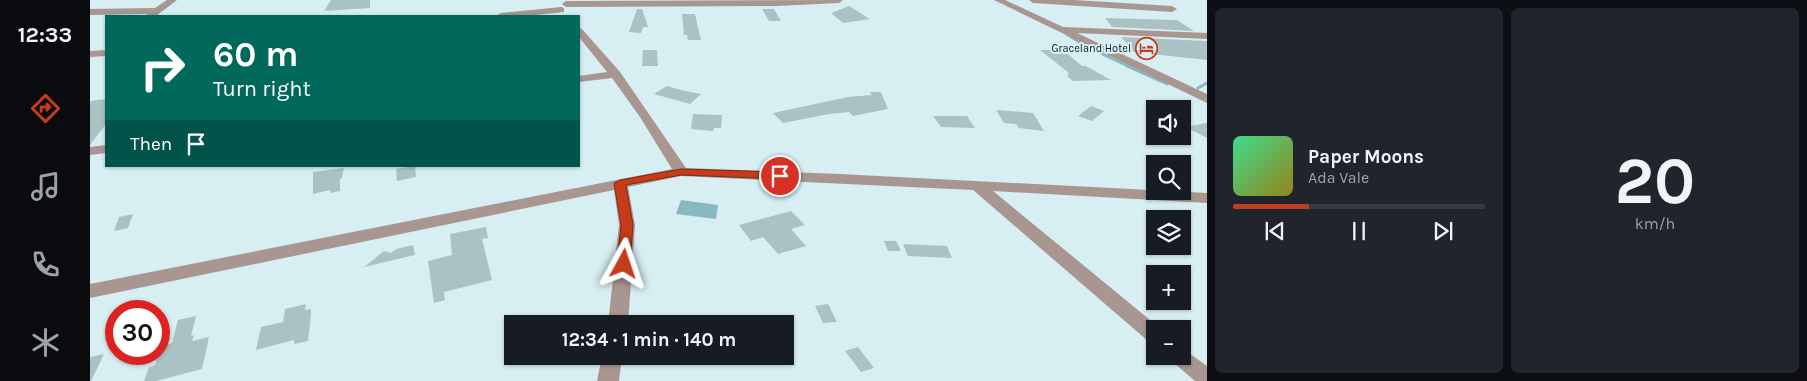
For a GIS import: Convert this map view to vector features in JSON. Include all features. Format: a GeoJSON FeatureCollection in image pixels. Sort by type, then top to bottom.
{"type":"FeatureCollection","features":[{"type":"Feature","properties":{"kind":"street"},"geometry":{"type":"LineString","coordinates":[[90,12],[153,14],[173,0]]}},
{"type":"Feature","properties":{"kind":"street"},"geometry":{"type":"LineString","coordinates":[[508,15],[565,7],[839,0]]}},
{"type":"Feature","properties":{"kind":"street"},"geometry":{"type":"LineString","coordinates":[[998,0],[1207,99]]}},
{"type":"Feature","properties":{"kind":"street"},"geometry":{"type":"LineString","coordinates":[[1032,0],[1172,9]]}},
{"type":"Feature","properties":{"kind":"street"},"geometry":{"type":"LineString","coordinates":[[1060,30],[1207,36]]}},
{"type":"Feature","properties":{"kind":"street"},"geometry":{"type":"LineString","coordinates":[[580,31],[616,74],[663,140],[681,172]]}},
{"type":"Feature","properties":{"kind":"street"},"geometry":{"type":"LineString","coordinates":[[90,54],[105,53]]}},
{"type":"Feature","properties":{"kind":"street"},"geometry":{"type":"LineString","coordinates":[[580,80],[616,74]]}},
{"type":"Feature","properties":{"kind":"street"},"geometry":{"type":"LineString","coordinates":[[90,151],[105,148]]}},
{"type":"Feature","properties":{"kind":"street"},"geometry":{"type":"LineString","coordinates":[[90,291],[681,172],[1207,198]]}},
{"type":"Feature","properties":{"kind":"street"},"geometry":{"type":"LineString","coordinates":[[619,315],[627,225],[620,183]]}},
{"type":"Feature","properties":{"kind":"street"},"geometry":{"type":"LineString","coordinates":[[978,186],[1146,327]]}},
{"type":"Feature","properties":{"kind":"street"},"geometry":{"type":"LineString","coordinates":[[608,381],[611,365]]}},
{"type":"Feature","properties":{"kind":"street"},"geometry":{"type":"LineString","coordinates":[[1191,365],[1207,379]]}},
{"type":"Feature","properties":{"kind":"water"},"geometry":{"type":"Polygon","coordinates":[[[681,200],[718,205],[716,219],[676,214],[681,200]]]}},
{"type":"Feature","properties":{"kind":"building"},"geometry":{"type":"Polygon","coordinates":[[[331,0],[370,0],[370,8],[324,11],[331,0]]]}},
{"type":"Feature","properties":{"kind":"building"},"geometry":{"type":"Polygon","coordinates":[[[849,6],[870,19],[843,23],[831,13],[849,6]]]}},
{"type":"Feature","properties":{"kind":"building"},"geometry":{"type":"Polygon","coordinates":[[[637,9],[642,9],[648,27],[643,27],[641,33],[629,32],[637,9]]]}},
{"type":"Feature","properties":{"kind":"building"},"geometry":{"type":"Polygon","coordinates":[[[762,9],[774,9],[781,21],[769,21],[762,9]]]}},
{"type":"Feature","properties":{"kind":"building"},"geometry":{"type":"Polygon","coordinates":[[[682,14],[695,14],[701,40],[688,40],[687,35],[684,35],[682,14]]]}},
{"type":"Feature","properties":{"kind":"building"},"geometry":{"type":"Polygon","coordinates":[[[1105,18],[1177,20],[1194,31],[1112,27],[1105,18]]]}},
{"type":"Feature","properties":{"kind":"building"},"geometry":{"type":"Polygon","coordinates":[[[1121,37],[1207,41],[1207,60],[1134,52],[1121,37]]]}},
{"type":"Feature","properties":{"kind":"building"},"geometry":{"type":"Polygon","coordinates":[[[643,50],[657,50],[658,66],[642,66],[643,50]]]}},
{"type":"Feature","properties":{"kind":"building"},"geometry":{"type":"Polygon","coordinates":[[[1040,50],[1063,50],[1082,66],[1086,66],[1111,80],[1073,81],[1067,76],[1069,73],[1040,50]]]}},
{"type":"Feature","properties":{"kind":"building"},"geometry":{"type":"Polygon","coordinates":[[[667,86],[701,94],[690,104],[654,94],[667,86]]]}},
{"type":"Feature","properties":{"kind":"building"},"geometry":{"type":"Polygon","coordinates":[[[870,92],[881,92],[888,109],[853,116],[849,112],[829,114],[783,123],[773,113],[848,97],[872,95],[870,92]]]}},
{"type":"Feature","properties":{"kind":"building"},"geometry":{"type":"Polygon","coordinates":[[[105,99],[105,125],[90,145],[90,101],[105,99]]]}},
{"type":"Feature","properties":{"kind":"building"},"geometry":{"type":"Polygon","coordinates":[[[1091,106],[1104,111],[1092,121],[1078,116],[1091,106]]]}},
{"type":"Feature","properties":{"kind":"building"},"geometry":{"type":"Polygon","coordinates":[[[996,110],[1033,113],[1044,131],[1019,128],[1016,124],[1004,123],[996,110]]]}},
{"type":"Feature","properties":{"kind":"building"},"geometry":{"type":"Polygon","coordinates":[[[693,114],[722,115],[721,128],[714,128],[713,131],[691,129],[693,114]]]}},
{"type":"Feature","properties":{"kind":"building"},"geometry":{"type":"Polygon","coordinates":[[[933,116],[967,116],[975,128],[941,127],[933,116]]]}},
{"type":"Feature","properties":{"kind":"building"},"geometry":{"type":"Polygon","coordinates":[[[1207,123],[1207,138],[1191,130],[1191,126],[1207,123]]]}},
{"type":"Feature","properties":{"kind":"building"},"geometry":{"type":"Polygon","coordinates":[[[415,167],[416,177],[397,181],[396,169],[415,167]]]}},
{"type":"Feature","properties":{"kind":"building"},"geometry":{"type":"Polygon","coordinates":[[[344,168],[342,178],[340,179],[340,191],[330,193],[330,190],[313,194],[313,172],[344,168]]]}},
{"type":"Feature","properties":{"kind":"building"},"geometry":{"type":"Polygon","coordinates":[[[791,211],[805,225],[791,229],[806,246],[778,254],[763,237],[751,241],[739,225],[791,211]]]}},
{"type":"Feature","properties":{"kind":"building"},"geometry":{"type":"Polygon","coordinates":[[[133,214],[128,228],[114,231],[119,217],[133,214]]]}},
{"type":"Feature","properties":{"kind":"building"},"geometry":{"type":"Polygon","coordinates":[[[486,227],[488,238],[482,239],[492,280],[444,292],[445,300],[434,303],[428,261],[452,255],[450,234],[486,227]]]}},
{"type":"Feature","properties":{"kind":"building"},"geometry":{"type":"Polygon","coordinates":[[[884,241],[896,241],[901,251],[888,251],[884,241]]]}},
{"type":"Feature","properties":{"kind":"building"},"geometry":{"type":"Polygon","coordinates":[[[903,244],[947,246],[952,258],[908,256],[903,244]]]}},
{"type":"Feature","properties":{"kind":"building"},"geometry":{"type":"Polygon","coordinates":[[[413,245],[415,255],[364,267],[384,251],[391,253],[396,249],[413,245]]]}},
{"type":"Feature","properties":{"kind":"building"},"geometry":{"type":"Polygon","coordinates":[[[306,304],[305,310],[311,309],[308,341],[294,344],[294,340],[256,350],[261,327],[283,322],[285,309],[306,304]]]}},
{"type":"Feature","properties":{"kind":"building"},"geometry":{"type":"Polygon","coordinates":[[[828,304],[837,322],[823,323],[815,306],[828,304]]]}},
{"type":"Feature","properties":{"kind":"building"},"geometry":{"type":"Polygon","coordinates":[[[196,316],[191,336],[194,335],[192,341],[209,337],[202,369],[156,381],[144,381],[149,367],[170,365],[170,344],[172,343],[178,320],[196,316]]]}},
{"type":"Feature","properties":{"kind":"building"},"geometry":{"type":"Polygon","coordinates":[[[858,347],[874,368],[861,372],[845,351],[858,347]]]}},
{"type":"Feature","properties":{"kind":"building"},"geometry":{"type":"Polygon","coordinates":[[[104,354],[91,381],[90,381],[90,357],[104,354]]]}},
{"type":"Feature","properties":{"kind":"waterway"},"geometry":{"type":"LineString","coordinates":[[1066,34],[1085,46],[1130,67]]}},
{"type":"Feature","properties":{"kind":"waterway"},"geometry":{"type":"LineString","coordinates":[[1127,66],[1167,84]]}},
{"type":"Feature","properties":{"kind":"waterway"},"geometry":{"type":"LineString","coordinates":[[1198,88],[1207,83]]}},
{"type":"Feature","properties":{"kind":"place","name":"Graceland Hotel"},"geometry":{"type":"Point","coordinates":[1147,48]}},
{"type":"Feature","properties":{"kind":"route"},"geometry":{"type":"LineString","coordinates":[[624,264],[627,225],[620,183],[681,172],[780,176]]}}]}
